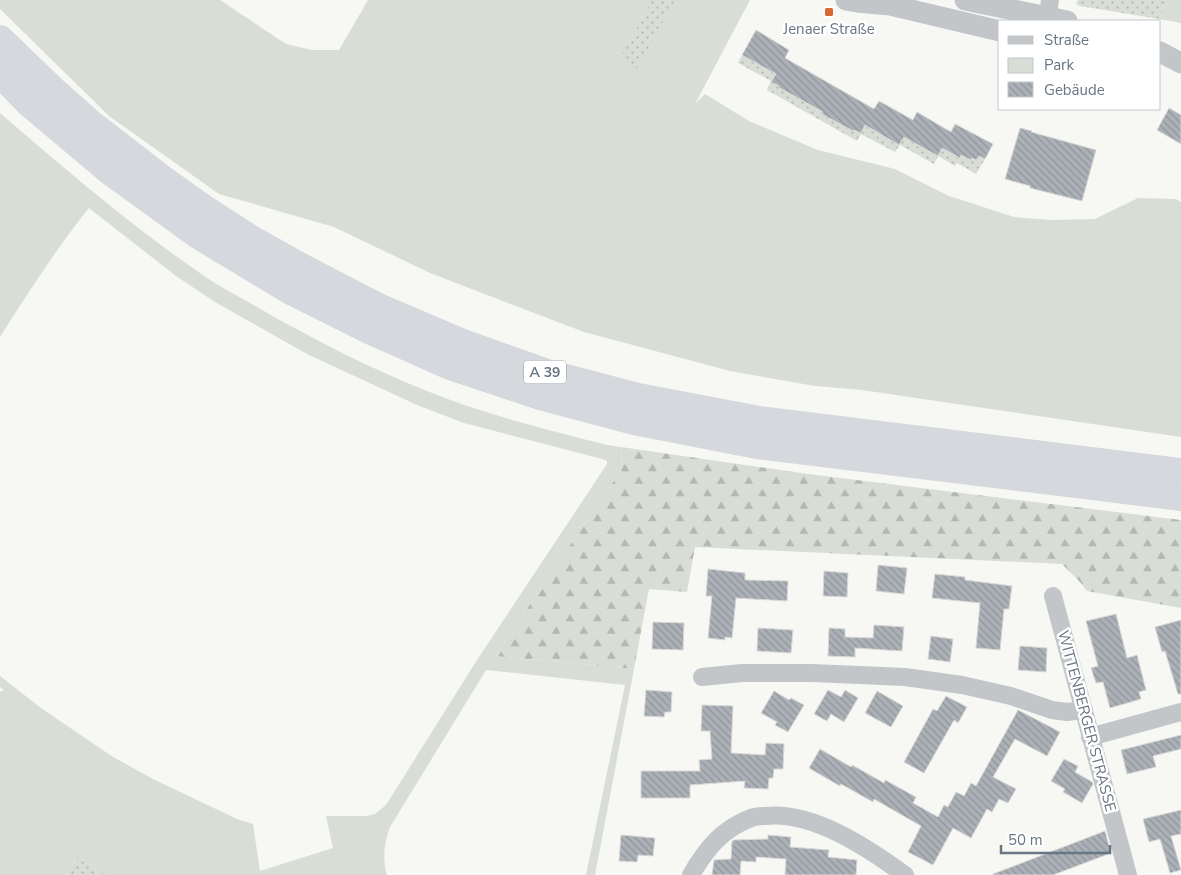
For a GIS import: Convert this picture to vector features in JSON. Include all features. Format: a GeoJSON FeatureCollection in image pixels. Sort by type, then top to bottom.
{"type":"FeatureCollection","features":[{"type":"Feature","properties":{"kind":"highway","name":"A 39"},"geometry":{"type":"LineString","coordinates":[[0,39],[48,86],[90,123],[157,176],[203,208],[301,268],[378,307],[460,342],[547,373],[629,394],[759,420],[1181,472]]}},
{"type":"Feature","properties":{"kind":"highway","name":"A 39"},"geometry":{"type":"LineString","coordinates":[[0,73],[29,103],[111,172],[198,235],[300,295],[369,330],[450,366],[540,396],[634,421],[757,445],[1181,497]]}},
{"type":"Feature","properties":{"kind":"street"},"geometry":{"type":"LineString","coordinates":[[846,0],[890,5],[998,31]]}},
{"type":"Feature","properties":{"kind":"street"},"geometry":{"type":"LineString","coordinates":[[965,0],[1053,15]]}},
{"type":"Feature","properties":{"kind":"street"},"geometry":{"type":"LineString","coordinates":[[1161,53],[1181,63]]}},
{"type":"Feature","properties":{"kind":"street"},"geometry":{"type":"LineString","coordinates":[[1161,69],[1181,72]]}},
{"type":"Feature","properties":{"kind":"street","name":"WITTENBERGER STRASSE"},"geometry":{"type":"LineString","coordinates":[[1053,596],[1128,875]]}},
{"type":"Feature","properties":{"kind":"street"},"geometry":{"type":"LineString","coordinates":[[702,678],[742,673],[812,673],[905,677],[962,685],[1011,696],[1052,710],[1068,712],[1084,710]]}},
{"type":"Feature","properties":{"kind":"street"},"geometry":{"type":"LineString","coordinates":[[1090,737],[1181,712]]}},
{"type":"Feature","properties":{"kind":"street"},"geometry":{"type":"LineString","coordinates":[[691,875],[703,855],[716,840],[733,826],[753,817],[773,815],[797,817],[820,825],[849,839],[905,875]]}},
{"type":"Feature","properties":{"kind":"green space"},"geometry":{"type":"Polygon","coordinates":[[[0,0],[220,0],[286,44],[312,50],[339,50],[368,0],[750,0],[695,104],[705,94],[749,121],[818,150],[895,169],[949,196],[1014,217],[1051,220],[1095,219],[1138,198],[1176,199],[1181,202],[1181,437],[862,390],[815,386],[730,371],[584,332],[430,273],[334,227],[219,194],[109,116],[0,9],[0,0]]]}},
{"type":"Feature","properties":{"kind":"green space"},"geometry":{"type":"Polygon","coordinates":[[[652,0],[675,0],[636,70],[620,58],[652,0]]]}},
{"type":"Feature","properties":{"kind":"green space"},"geometry":{"type":"Polygon","coordinates":[[[1078,0],[1169,0],[1159,19],[1080,6],[1076,4],[1078,0]]]}},
{"type":"Feature","properties":{"kind":"green space"},"geometry":{"type":"Polygon","coordinates":[[[1169,0],[1181,0],[1181,23],[1159,19],[1169,0]]]}},
{"type":"Feature","properties":{"kind":"green space"},"geometry":{"type":"Polygon","coordinates":[[[742,55],[776,74],[771,81],[738,63],[742,55]]]}},
{"type":"Feature","properties":{"kind":"green space"},"geometry":{"type":"Polygon","coordinates":[[[771,81],[808,104],[817,107],[816,109],[823,112],[823,114],[853,131],[861,133],[865,125],[899,145],[904,137],[938,156],[934,164],[900,145],[895,152],[861,134],[857,141],[767,90],[771,81]]]}},
{"type":"Feature","properties":{"kind":"green space"},"geometry":{"type":"Polygon","coordinates":[[[0,113],[101,198],[180,259],[222,287],[307,335],[383,372],[445,398],[514,420],[621,447],[622,469],[495,656],[634,669],[595,875],[586,875],[625,685],[486,670],[390,827],[384,851],[387,875],[106,875],[78,857],[65,875],[0,875],[0,692],[4,690],[0,687],[0,676],[41,708],[113,757],[153,779],[237,819],[253,824],[260,871],[333,848],[326,816],[367,816],[375,814],[386,805],[477,660],[607,464],[607,461],[464,423],[417,405],[307,354],[215,302],[176,276],[89,208],[54,255],[0,337],[0,113]]]}},
{"type":"Feature","properties":{"kind":"green space"},"geometry":{"type":"Polygon","coordinates":[[[942,148],[959,158],[961,155],[976,160],[979,156],[985,159],[976,174],[957,163],[955,166],[938,156],[942,148]]]}},
{"type":"Feature","properties":{"kind":"green space"},"geometry":{"type":"Polygon","coordinates":[[[621,447],[808,474],[1181,520],[1181,608],[1087,591],[1062,564],[695,547],[687,592],[649,589],[634,669],[495,656],[622,469],[621,447]]]}},
{"type":"Feature","properties":{"kind":"green space"},"geometry":{"type":"Polygon","coordinates":[[[78,857],[106,875],[65,875],[78,857]]]}},
{"type":"Feature","properties":{"kind":"building"},"geometry":{"type":"Polygon","coordinates":[[[756,30],[789,50],[785,58],[874,109],[879,101],[913,120],[917,112],[951,132],[955,124],[993,144],[985,159],[979,156],[976,160],[972,158],[971,160],[961,155],[960,158],[942,148],[938,156],[904,137],[899,145],[865,125],[861,133],[853,131],[778,87],[771,82],[776,74],[742,55],[756,30]]]}},
{"type":"Feature","properties":{"kind":"building"},"geometry":{"type":"Polygon","coordinates":[[[1169,108],[1181,115],[1181,144],[1157,130],[1169,108]]]}},
{"type":"Feature","properties":{"kind":"building"},"geometry":{"type":"Polygon","coordinates":[[[1020,128],[1096,150],[1082,201],[1030,188],[1030,186],[1005,179],[1020,128]]]}},
{"type":"Feature","properties":{"kind":"building"},"geometry":{"type":"Polygon","coordinates":[[[878,565],[907,568],[904,594],[876,591],[878,565]]]}},
{"type":"Feature","properties":{"kind":"building"},"geometry":{"type":"Polygon","coordinates":[[[708,569],[745,573],[745,580],[788,581],[787,601],[736,598],[732,638],[725,637],[725,640],[708,638],[712,596],[706,596],[708,569]]]}},
{"type":"Feature","properties":{"kind":"building"},"geometry":{"type":"Polygon","coordinates":[[[824,571],[848,573],[847,597],[823,596],[824,571]]]}},
{"type":"Feature","properties":{"kind":"building"},"geometry":{"type":"Polygon","coordinates":[[[935,574],[965,577],[965,580],[1012,586],[1009,609],[1004,609],[1000,650],[976,648],[980,603],[932,598],[935,574]]]}},
{"type":"Feature","properties":{"kind":"building"},"geometry":{"type":"Polygon","coordinates":[[[1116,614],[1127,658],[1137,655],[1146,690],[1139,692],[1141,699],[1110,708],[1103,682],[1096,683],[1091,668],[1098,666],[1086,621],[1116,614]]]}},
{"type":"Feature","properties":{"kind":"building"},"geometry":{"type":"Polygon","coordinates":[[[1181,620],[1181,694],[1178,694],[1165,651],[1162,652],[1155,627],[1181,620]]]}},
{"type":"Feature","properties":{"kind":"building"},"geometry":{"type":"Polygon","coordinates":[[[653,622],[684,623],[683,650],[652,649],[653,622]]]}},
{"type":"Feature","properties":{"kind":"building"},"geometry":{"type":"Polygon","coordinates":[[[874,625],[904,627],[902,651],[855,648],[855,657],[828,656],[829,628],[845,629],[845,637],[873,638],[874,625]]]}},
{"type":"Feature","properties":{"kind":"building"},"geometry":{"type":"Polygon","coordinates":[[[758,628],[793,630],[791,653],[757,651],[758,628]]]}},
{"type":"Feature","properties":{"kind":"building"},"geometry":{"type":"Polygon","coordinates":[[[931,636],[953,639],[950,662],[928,659],[931,636]]]}},
{"type":"Feature","properties":{"kind":"building"},"geometry":{"type":"Polygon","coordinates":[[[1020,646],[1047,648],[1046,672],[1018,670],[1020,646]]]}},
{"type":"Feature","properties":{"kind":"building"},"geometry":{"type":"Polygon","coordinates":[[[646,690],[672,692],[671,712],[665,712],[664,717],[644,716],[646,690]]]}},
{"type":"Feature","properties":{"kind":"building"},"geometry":{"type":"Polygon","coordinates":[[[828,690],[841,697],[845,690],[858,698],[844,722],[831,714],[827,721],[814,714],[828,690]]]}},
{"type":"Feature","properties":{"kind":"building"},"geometry":{"type":"Polygon","coordinates":[[[774,691],[789,700],[791,698],[804,705],[788,732],[775,725],[777,722],[761,713],[774,691]]]}},
{"type":"Feature","properties":{"kind":"building"},"geometry":{"type":"Polygon","coordinates":[[[877,691],[903,706],[891,727],[865,713],[877,691]]]}},
{"type":"Feature","properties":{"kind":"building"},"geometry":{"type":"Polygon","coordinates":[[[946,696],[967,707],[958,723],[954,720],[924,773],[904,762],[933,709],[937,711],[946,696]]]}},
{"type":"Feature","properties":{"kind":"building"},"geometry":{"type":"Polygon","coordinates":[[[702,705],[733,706],[731,753],[765,755],[766,743],[784,744],[783,769],[774,769],[773,778],[769,778],[768,789],[744,788],[745,781],[690,785],[690,798],[641,798],[641,771],[700,771],[699,760],[712,759],[710,731],[701,731],[702,705]]]}},
{"type":"Feature","properties":{"kind":"building"},"geometry":{"type":"Polygon","coordinates":[[[1018,710],[1060,732],[1047,756],[1015,739],[993,777],[1016,789],[1008,803],[999,799],[992,812],[987,809],[971,838],[953,828],[933,865],[908,852],[921,826],[874,799],[873,802],[809,768],[820,749],[851,767],[852,765],[884,783],[885,780],[916,797],[913,803],[938,817],[944,805],[948,807],[956,792],[964,796],[971,783],[976,786],[1018,710]]]}},
{"type":"Feature","properties":{"kind":"building"},"geometry":{"type":"Polygon","coordinates":[[[1181,735],[1181,749],[1153,756],[1156,767],[1127,774],[1121,750],[1181,735]]]}},
{"type":"Feature","properties":{"kind":"building"},"geometry":{"type":"Polygon","coordinates":[[[1064,759],[1078,766],[1075,772],[1093,784],[1082,803],[1063,792],[1065,789],[1051,781],[1064,759]]]}},
{"type":"Feature","properties":{"kind":"building"},"geometry":{"type":"Polygon","coordinates":[[[1181,810],[1181,834],[1171,836],[1181,870],[1170,873],[1160,839],[1149,842],[1143,819],[1181,810]]]}},
{"type":"Feature","properties":{"kind":"building"},"geometry":{"type":"Polygon","coordinates":[[[1105,831],[1111,853],[1053,875],[993,875],[993,874],[1105,831]]]}},
{"type":"Feature","properties":{"kind":"building"},"geometry":{"type":"Polygon","coordinates":[[[621,835],[655,838],[653,856],[638,855],[637,862],[619,861],[621,835]]]}},
{"type":"Feature","properties":{"kind":"building"},"geometry":{"type":"Polygon","coordinates":[[[768,835],[791,837],[790,847],[829,850],[828,857],[857,860],[856,875],[785,875],[786,859],[756,857],[756,862],[741,861],[740,875],[712,875],[714,860],[731,859],[732,841],[768,839],[768,835]]]}},
{"type":"Feature","properties":{"kind":"place","name":"Jenaer Straße"},"geometry":{"type":"Point","coordinates":[829,12]}}]}
